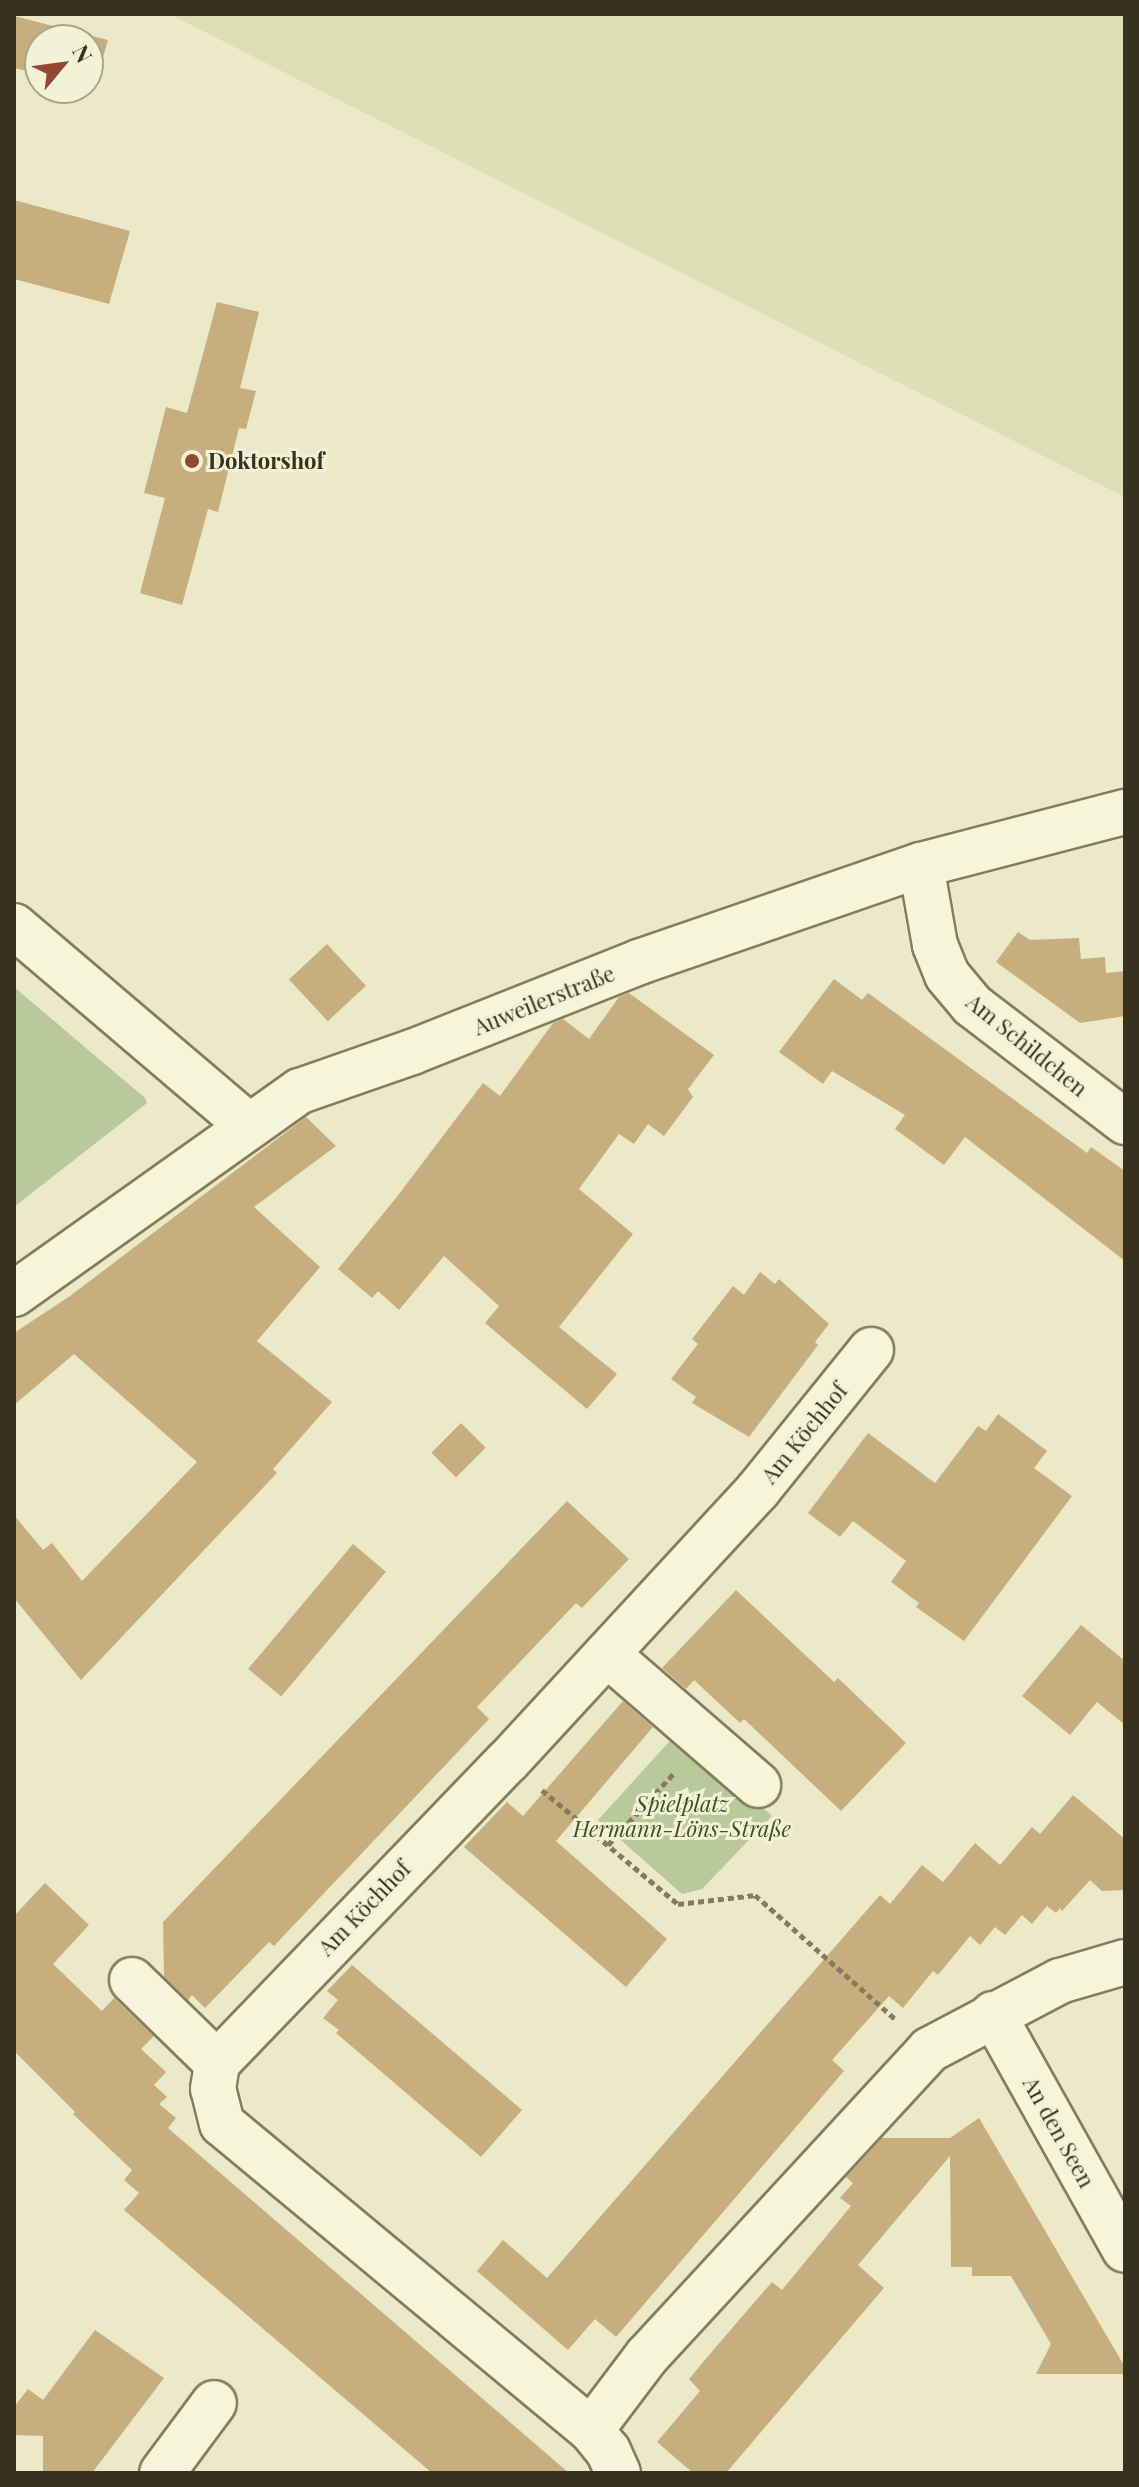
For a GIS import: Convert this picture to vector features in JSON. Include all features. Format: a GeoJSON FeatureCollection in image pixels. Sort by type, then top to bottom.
{"type":"FeatureCollection","features":[{"type":"Feature","properties":{"kind":"street","name":"Auweilerstraße"},"geometry":{"type":"LineString","coordinates":[[14,1294],[300,1091],[412,1052],[639,962],[921,865],[1125,812]]}},
{"type":"Feature","properties":{"kind":"street","name":"Am Schildchen"},"geometry":{"type":"LineString","coordinates":[[921,865],[935,945],[947,975],[972,1005],[1125,1122]]}},
{"type":"Feature","properties":{"kind":"street"},"geometry":{"type":"LineString","coordinates":[[14,926],[249,1126]]}},
{"type":"Feature","properties":{"kind":"street","name":"Am Köchhof"},"geometry":{"type":"LineString","coordinates":[[217,2063],[508,1761],[758,1490],[871,1350]]}},
{"type":"Feature","properties":{"kind":"street"},"geometry":{"type":"LineString","coordinates":[[607,1654],[758,1785]]}},
{"type":"Feature","properties":{"kind":"street"},"geometry":{"type":"LineString","coordinates":[[591,2430],[647,2356],[929,2050],[1060,1981],[1125,1962]]}},
{"type":"Feature","properties":{"kind":"street"},"geometry":{"type":"LineString","coordinates":[[132,1980],[217,2063],[213,2089],[222,2124],[591,2430],[608,2451],[618,2473]]}},
{"type":"Feature","properties":{"kind":"street","name":"An den Seen"},"geometry":{"type":"LineString","coordinates":[[993,2014],[1125,2250]]}},
{"type":"Feature","properties":{"kind":"street"},"geometry":{"type":"LineString","coordinates":[[162,2473],[214,2403]]}},
{"type":"Feature","properties":{"kind":"path"},"geometry":{"type":"LineString","coordinates":[[608,1845],[706,1739]]}},
{"type":"Feature","properties":{"kind":"path"},"geometry":{"type":"LineString","coordinates":[[508,1761],[678,1904],[755,1895],[929,2050]]}},
{"type":"Feature","properties":{"kind":"green space"},"geometry":{"type":"Polygon","coordinates":[[[169,14],[1125,14],[1125,497],[169,14]]]}},
{"type":"Feature","properties":{"kind":"green space"},"geometry":{"type":"Polygon","coordinates":[[[14,987],[145,1098],[147,1103],[14,1207],[14,987]]]}},
{"type":"Feature","properties":{"kind":"green space","name":"Spielplatz Hermann-Löns-Straße"},"geometry":{"type":"Polygon","coordinates":[[[678,1732],[772,1816],[702,1889],[682,1894],[598,1820],[678,1732]]]}},
{"type":"Feature","properties":{"kind":"building"},"geometry":{"type":"Polygon","coordinates":[[[14,16],[45,24],[24,24],[24,70],[14,68],[14,16]]]}},
{"type":"Feature","properties":{"kind":"building"},"geometry":{"type":"Polygon","coordinates":[[[14,200],[130,231],[109,304],[14,279],[14,200]]]}},
{"type":"Feature","properties":{"kind":"building"},"geometry":{"type":"Polygon","coordinates":[[[217,302],[259,312],[240,388],[256,391],[246,429],[239,428],[218,512],[208,509],[182,605],[140,593],[165,498],[144,493],[166,407],[187,413],[217,302]]]}},
{"type":"Feature","properties":{"kind":"building"},"geometry":{"type":"Polygon","coordinates":[[[1018,932],[1030,940],[1079,938],[1081,959],[1105,957],[1106,973],[1125,971],[1125,1016],[1080,1023],[996,962],[1018,932]]]}},
{"type":"Feature","properties":{"kind":"building"},"geometry":{"type":"Polygon","coordinates":[[[327,944],[366,986],[328,1021],[289,979],[327,944]]]}},
{"type":"Feature","properties":{"kind":"building"},"geometry":{"type":"Polygon","coordinates":[[[834,979],[862,1000],[868,993],[1087,1153],[1091,1147],[1125,1171],[1125,1261],[965,1137],[944,1165],[895,1129],[905,1115],[832,1071],[823,1084],[779,1052],[834,979]]]}},
{"type":"Feature","properties":{"kind":"building"},"geometry":{"type":"Polygon","coordinates":[[[629,993],[714,1055],[688,1089],[693,1097],[664,1136],[648,1124],[634,1144],[619,1134],[579,1189],[633,1234],[559,1327],[617,1374],[587,1409],[485,1323],[499,1306],[444,1256],[399,1310],[378,1291],[372,1298],[338,1269],[483,1083],[500,1096],[553,1023],[563,1019],[589,1039],[619,997],[629,993]]]}},
{"type":"Feature","properties":{"kind":"building"},"geometry":{"type":"Polygon","coordinates":[[[306,1117],[336,1146],[254,1207],[320,1267],[257,1341],[332,1402],[273,1469],[277,1473],[81,1680],[14,1598],[14,1515],[43,1550],[52,1543],[82,1581],[197,1462],[74,1354],[14,1405],[14,1333],[70,1296],[306,1117]]]}},
{"type":"Feature","properties":{"kind":"building"},"geometry":{"type":"Polygon","coordinates":[[[760,1272],[775,1284],[779,1279],[829,1324],[815,1342],[818,1345],[749,1437],[692,1403],[696,1397],[671,1379],[698,1344],[692,1339],[733,1286],[744,1295],[760,1272]]]}},
{"type":"Feature","properties":{"kind":"building"},"geometry":{"type":"Polygon","coordinates":[[[998,1414],[1047,1451],[1034,1468],[1072,1496],[964,1641],[916,1607],[919,1603],[891,1582],[906,1561],[853,1521],[840,1537],[808,1513],[868,1433],[935,1483],[978,1426],[986,1431],[998,1414]]]}},
{"type":"Feature","properties":{"kind":"building"},"geometry":{"type":"Polygon","coordinates":[[[461,1423],[486,1448],[456,1477],[431,1453],[461,1423]]]}},
{"type":"Feature","properties":{"kind":"building"},"geometry":{"type":"Polygon","coordinates":[[[567,1501],[629,1559],[582,1608],[576,1603],[477,1707],[489,1719],[274,1946],[269,1942],[205,2008],[192,1995],[188,2000],[164,1977],[163,1922],[567,1501]]]}},
{"type":"Feature","properties":{"kind":"building"},"geometry":{"type":"Polygon","coordinates":[[[353,1544],[386,1572],[281,1697],[248,1669],[353,1544]]]}},
{"type":"Feature","properties":{"kind":"building"},"geometry":{"type":"Polygon","coordinates":[[[736,1590],[834,1682],[838,1678],[906,1743],[841,1811],[744,1719],[740,1723],[694,1680],[686,1689],[662,1668],[736,1590]]]}},
{"type":"Feature","properties":{"kind":"building"},"geometry":{"type":"Polygon","coordinates":[[[1081,1625],[1125,1661],[1125,1725],[1097,1702],[1070,1735],[1022,1696],[1081,1625]]]}},
{"type":"Feature","properties":{"kind":"building"},"geometry":{"type":"Polygon","coordinates":[[[623,1701],[653,1727],[556,1841],[667,1939],[626,1987],[464,1847],[507,1802],[523,1816],[623,1701]]]}},
{"type":"Feature","properties":{"kind":"building"},"geometry":{"type":"Polygon","coordinates":[[[1073,1795],[1125,1839],[1125,1890],[1102,1891],[1090,1880],[1062,1911],[1060,1908],[1056,1913],[1047,1906],[1032,1924],[1022,1915],[1005,1935],[995,1927],[980,1945],[970,1936],[938,1975],[933,1971],[903,2008],[889,1996],[832,2060],[844,2071],[616,2337],[595,2319],[568,2350],[477,2271],[503,2240],[547,2278],[880,1895],[890,1904],[922,1865],[943,1882],[975,1843],[1000,1865],[1032,1827],[1040,1834],[1073,1795]]]}},
{"type":"Feature","properties":{"kind":"building"},"geometry":{"type":"Polygon","coordinates":[[[45,1883],[89,1925],[53,1964],[102,2011],[114,1998],[154,2036],[141,2049],[166,2072],[154,2085],[167,2097],[159,2104],[176,2118],[168,2128],[569,2473],[432,2473],[124,2210],[139,2193],[124,2180],[132,2170],[73,2114],[75,2112],[14,2051],[14,1916],[45,1883]]]}},
{"type":"Feature","properties":{"kind":"building"},"geometry":{"type":"Polygon","coordinates":[[[352,1965],[522,2110],[481,2157],[336,2033],[339,2030],[323,2018],[338,2000],[327,1991],[352,1965]]]}},
{"type":"Feature","properties":{"kind":"building"},"geometry":{"type":"Polygon","coordinates":[[[979,2118],[1125,2367],[1125,2374],[1036,2374],[1051,2344],[1011,2276],[972,2276],[972,2267],[951,2267],[950,2156],[858,2265],[884,2288],[726,2473],[693,2473],[657,2442],[700,2391],[689,2379],[772,2282],[782,2290],[851,2206],[840,2198],[853,2183],[846,2177],[882,2138],[950,2138],[979,2118]]]}},
{"type":"Feature","properties":{"kind":"building"},"geometry":{"type":"Polygon","coordinates":[[[95,2330],[164,2378],[92,2473],[43,2473],[43,2436],[14,2435],[14,2407],[28,2389],[43,2400],[95,2330]]]}},
{"type":"Feature","properties":{"kind":"place","name":"Doktorshof"},"geometry":{"type":"Point","coordinates":[192,461]}}]}
